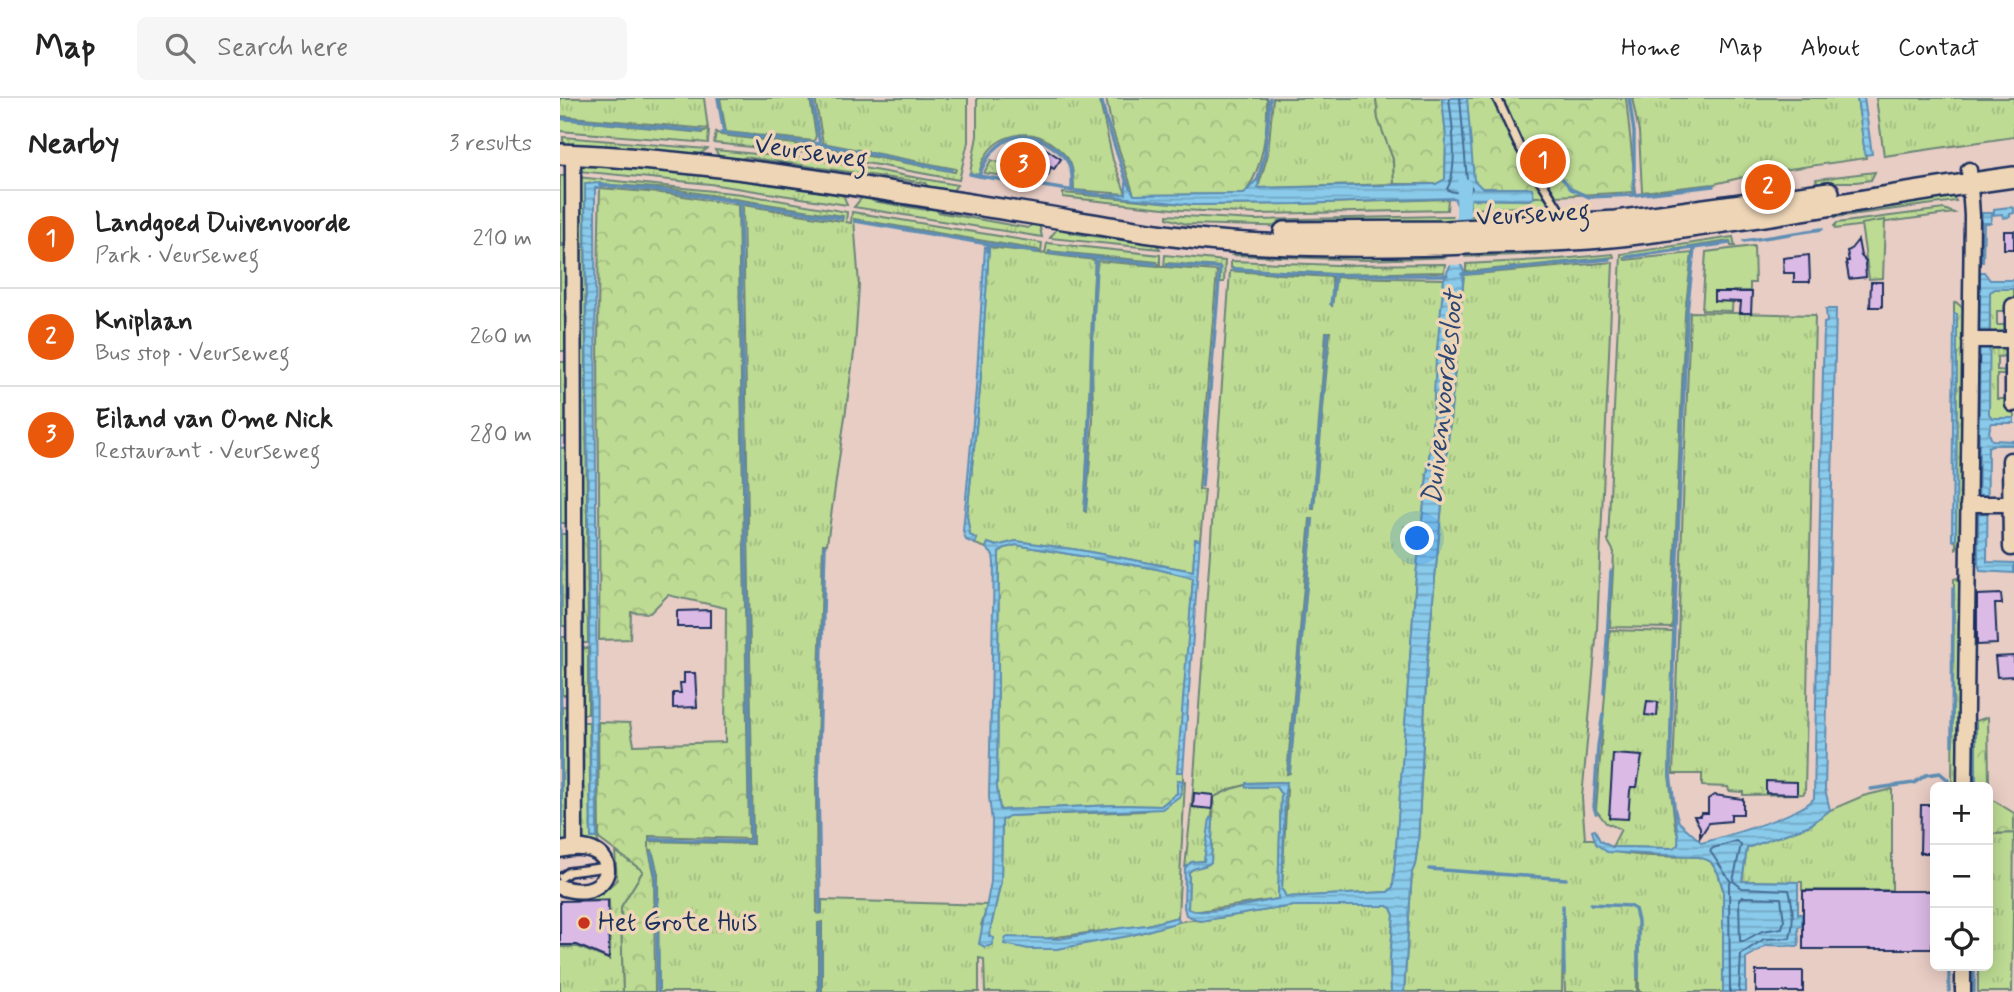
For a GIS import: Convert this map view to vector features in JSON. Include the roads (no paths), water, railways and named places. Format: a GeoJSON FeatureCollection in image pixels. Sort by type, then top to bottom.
{"type":"FeatureCollection","features":[{"type":"Feature","properties":{"kind":"main road","name":"Veurseweg"},"geometry":{"type":"LineString","coordinates":[[566,154],[711,165],[777,174],[1144,234],[1314,246],[1559,233],[1617,237],[1735,222],[1839,203],[1970,177],[2014,164]]}},
{"type":"Feature","properties":{"kind":"main road","name":"Veurseweg"},"geometry":{"type":"LineString","coordinates":[[1970,177],[2014,177]]}},
{"type":"Feature","properties":{"kind":"street"},"geometry":{"type":"LineString","coordinates":[[566,154],[575,846]]}},
{"type":"Feature","properties":{"kind":"street"},"geometry":{"type":"LineString","coordinates":[[1965,782],[1972,504],[1970,177]]}},
{"type":"Feature","properties":{"kind":"street"},"geometry":{"type":"LineString","coordinates":[[2013,306],[2013,404]]}},
{"type":"Feature","properties":{"kind":"street"},"geometry":{"type":"LineString","coordinates":[[1973,340],[1993,340],[2013,332]]}},
{"type":"Feature","properties":{"kind":"street"},"geometry":{"type":"LineString","coordinates":[[2010,460],[2011,548]]}},
{"type":"Feature","properties":{"kind":"street"},"geometry":{"type":"LineString","coordinates":[[1972,504],[2010,503]]}},
{"type":"Feature","properties":{"kind":"street"},"geometry":{"type":"LineString","coordinates":[[560,850],[575,846],[596,851],[604,858],[608,867],[608,876],[602,883],[590,889],[578,891],[561,882]]}},
{"type":"Feature","properties":{"kind":"street"},"geometry":{"type":"LineString","coordinates":[[1963,992],[1964,971]]}},
{"type":"Feature","properties":{"kind":"lane"},"geometry":{"type":"LineString","coordinates":[[1497,98],[1518,144],[1559,210],[1559,233]]}},
{"type":"Feature","properties":{"kind":"water"},"geometry":{"type":"Polygon","coordinates":[[[1442,98],[1467,98],[1474,180],[1482,188],[1532,188],[1534,198],[1465,199],[1462,204],[1461,265],[1464,271],[1427,662],[1418,844],[1412,872],[1404,992],[1391,992],[1390,958],[1394,915],[1391,908],[1293,906],[1200,921],[1186,915],[1185,868],[1191,862],[1204,861],[1210,818],[1213,819],[1211,862],[1189,872],[1188,909],[1218,910],[1278,899],[1281,794],[1276,787],[1246,787],[1246,783],[1287,782],[1282,889],[1286,897],[1388,892],[1393,887],[1416,576],[1432,431],[1436,359],[1444,279],[1450,266],[1457,205],[1454,198],[1194,205],[1100,195],[1126,194],[1126,179],[1134,195],[1244,194],[1259,177],[1258,188],[1436,184],[1445,179],[1446,137],[1442,98]]]}},
{"type":"Feature","properties":{"kind":"water"},"geometry":{"type":"Polygon","coordinates":[[[1857,98],[1864,98],[1872,154],[1865,155],[1857,98]]]}},
{"type":"Feature","properties":{"kind":"water"},"geometry":{"type":"Polygon","coordinates":[[[600,183],[600,188],[595,188],[597,838],[591,838],[585,184],[600,183]]]}},
{"type":"Feature","properties":{"kind":"water"},"geometry":{"type":"Polygon","coordinates":[[[2014,208],[2014,213],[2010,214],[2010,217],[1992,215],[1991,223],[1984,223],[1981,262],[1982,213],[1994,213],[1994,209],[2014,208]]]}},
{"type":"Feature","properties":{"kind":"water"},"geometry":{"type":"Polygon","coordinates":[[[985,247],[989,247],[980,389],[967,516],[970,535],[977,539],[975,544],[966,540],[963,531],[985,247]]]}},
{"type":"Feature","properties":{"kind":"water"},"geometry":{"type":"Polygon","coordinates":[[[1980,272],[1984,272],[1990,280],[2014,280],[2014,289],[1995,289],[1990,292],[1989,414],[1992,418],[2014,418],[2014,423],[1992,423],[1989,434],[1992,440],[2014,441],[2014,445],[1988,447],[1987,562],[2014,563],[2014,573],[1980,571],[1978,563],[1980,272]]]}},
{"type":"Feature","properties":{"kind":"water"},"geometry":{"type":"Polygon","coordinates":[[[1826,309],[1836,309],[1825,789],[1830,810],[1810,825],[1747,848],[1742,881],[1798,882],[1798,914],[1802,914],[1802,926],[1798,927],[1799,946],[1767,945],[1746,958],[1746,992],[1723,992],[1723,889],[1718,873],[1710,861],[1699,857],[1607,852],[1596,844],[1592,831],[1595,830],[1600,841],[1612,847],[1673,848],[1678,845],[1674,806],[1679,822],[1702,843],[1780,818],[1814,798],[1826,309]]]}},
{"type":"Feature","properties":{"kind":"water"},"geometry":{"type":"Polygon","coordinates":[[[1954,314],[1957,314],[1954,541],[1952,539],[1954,314]]]}},
{"type":"Feature","properties":{"kind":"water"},"geometry":{"type":"Polygon","coordinates":[[[560,389],[562,839],[560,841],[560,389]]]}},
{"type":"Feature","properties":{"kind":"water"},"geometry":{"type":"Polygon","coordinates":[[[1195,539],[1200,540],[1183,772],[1177,772],[1193,578],[1157,569],[1016,545],[999,552],[997,788],[1000,810],[1116,805],[1161,806],[1177,793],[1177,780],[1183,781],[1180,796],[1162,809],[1009,816],[1002,820],[1001,881],[989,936],[994,938],[992,945],[985,947],[979,944],[991,882],[992,821],[989,797],[994,563],[993,555],[986,548],[988,543],[997,546],[1016,541],[1193,571],[1195,539]]]}},
{"type":"Feature","properties":{"kind":"water"},"geometry":{"type":"Polygon","coordinates":[[[1178,917],[1179,922],[1129,936],[1057,949],[1029,949],[1004,944],[1006,937],[1059,939],[1147,925],[1178,917]]]}},
{"type":"Feature","properties":{"kind":"waterway"},"geometry":{"type":"LineString","coordinates":[[718,98],[724,133]]}},
{"type":"Feature","properties":{"kind":"waterway"},"geometry":{"type":"LineString","coordinates":[[812,98],[820,144]]}},
{"type":"Feature","properties":{"kind":"waterway"},"geometry":{"type":"LineString","coordinates":[[1101,98],[1127,183]]}},
{"type":"Feature","properties":{"kind":"waterway"},"geometry":{"type":"LineString","coordinates":[[1258,179],[1265,154],[1270,98]]}},
{"type":"Feature","properties":{"kind":"waterway"},"geometry":{"type":"LineString","coordinates":[[1629,98],[1634,132],[1634,195]]}},
{"type":"Feature","properties":{"kind":"waterway"},"geometry":{"type":"LineString","coordinates":[[560,118],[701,131]]}},
{"type":"Feature","properties":{"kind":"waterway"},"geometry":{"type":"LineString","coordinates":[[721,133],[820,144],[951,170]]}},
{"type":"Feature","properties":{"kind":"waterway"},"geometry":{"type":"LineString","coordinates":[[1072,191],[1072,189],[1072,172],[1066,159],[1050,145],[1027,136],[1007,140],[998,146],[984,164],[979,176],[1100,195]]}},
{"type":"Feature","properties":{"kind":"waterway"},"geometry":{"type":"LineString","coordinates":[[970,174],[979,176]]}},
{"type":"Feature","properties":{"kind":"waterway"},"geometry":{"type":"LineString","coordinates":[[1563,179],[1571,189],[1589,197],[1713,186]]}},
{"type":"Feature","properties":{"kind":"waterway"},"geometry":{"type":"LineString","coordinates":[[600,185],[675,192],[842,218]]}},
{"type":"Feature","properties":{"kind":"waterway","name":"Duivenvoordesloot"},"geometry":{"type":"LineString","coordinates":[[1462,238],[1464,185]]}},
{"type":"Feature","properties":{"kind":"waterway"},"geometry":{"type":"LineString","coordinates":[[651,839],[751,842],[740,203]]}},
{"type":"Feature","properties":{"kind":"waterway"},"geometry":{"type":"LineString","coordinates":[[855,221],[988,244],[988,251]]}},
{"type":"Feature","properties":{"kind":"waterway"},"geometry":{"type":"LineString","coordinates":[[1744,241],[1822,229]]}},
{"type":"Feature","properties":{"kind":"waterway"},"geometry":{"type":"LineString","coordinates":[[1627,257],[1730,243]]}},
{"type":"Feature","properties":{"kind":"waterway"},"geometry":{"type":"LineString","coordinates":[[988,244],[1037,252]]}},
{"type":"Feature","properties":{"kind":"waterway"},"geometry":{"type":"LineString","coordinates":[[1674,806],[1670,774],[1674,629],[1687,312],[1694,249]]}},
{"type":"Feature","properties":{"kind":"waterway"},"geometry":{"type":"LineString","coordinates":[[1050,253],[1155,264]]}},
{"type":"Feature","properties":{"kind":"waterway"},"geometry":{"type":"LineString","coordinates":[[1085,510],[1096,258]]}},
{"type":"Feature","properties":{"kind":"waterway"},"geometry":{"type":"LineString","coordinates":[[1462,274],[1609,259]]}},
{"type":"Feature","properties":{"kind":"waterway"},"geometry":{"type":"LineString","coordinates":[[1168,265],[1220,268],[1202,486]]}},
{"type":"Feature","properties":{"kind":"waterway"},"geometry":{"type":"LineString","coordinates":[[1233,269],[1335,275],[1447,275]]}},
{"type":"Feature","properties":{"kind":"waterway"},"geometry":{"type":"LineString","coordinates":[[1331,304],[1335,275]]}},
{"type":"Feature","properties":{"kind":"waterway"},"geometry":{"type":"LineString","coordinates":[[1313,507],[1328,333]]}},
{"type":"Feature","properties":{"kind":"waterway"},"geometry":{"type":"LineString","coordinates":[[1289,771],[1312,520]]}},
{"type":"Feature","properties":{"kind":"waterway"},"geometry":{"type":"LineString","coordinates":[[820,913],[818,780],[825,546]]}},
{"type":"Feature","properties":{"kind":"waterway"},"geometry":{"type":"LineString","coordinates":[[1604,693],[1611,571]]}},
{"type":"Feature","properties":{"kind":"waterway"},"geometry":{"type":"LineString","coordinates":[[1952,745],[1953,588]]}},
{"type":"Feature","properties":{"kind":"waterway"},"geometry":{"type":"LineString","coordinates":[[1596,813],[1594,807],[1598,746],[1603,714]]}},
{"type":"Feature","properties":{"kind":"waterway"},"geometry":{"type":"LineString","coordinates":[[1974,720],[1975,782]]}},
{"type":"Feature","properties":{"kind":"waterway"},"geometry":{"type":"LineString","coordinates":[[1871,789],[1914,783],[1926,775],[1940,773],[1948,782]]}},
{"type":"Feature","properties":{"kind":"waterway"},"geometry":{"type":"LineString","coordinates":[[651,853],[656,873],[658,992]]}},
{"type":"Feature","properties":{"kind":"waterway"},"geometry":{"type":"LineString","coordinates":[[1429,869],[1566,879]]}},
{"type":"Feature","properties":{"kind":"waterway"},"geometry":{"type":"LineString","coordinates":[[1591,904],[1630,906],[1635,909],[1638,921],[1638,977]]}},
{"type":"Feature","properties":{"kind":"waterway"},"geometry":{"type":"LineString","coordinates":[[1563,906],[1564,974]]}},
{"type":"Feature","properties":{"kind":"waterway"},"geometry":{"type":"LineString","coordinates":[[820,924],[820,992]]}},
{"type":"Feature","properties":{"kind":"waterway"},"geometry":{"type":"LineString","coordinates":[[1949,971],[1949,991]]}},
{"type":"Feature","properties":{"kind":"waterway"},"geometry":{"type":"LineString","coordinates":[[1974,971],[1974,992]]}},
{"type":"Feature","properties":{"kind":"place","name":"Landgoed Duivenvoorde"},"geometry":{"type":"Point","coordinates":[1543,161]}},
{"type":"Feature","properties":{"kind":"place","name":"Eiland van Ome Nick"},"geometry":{"type":"Point","coordinates":[1023,165]}},
{"type":"Feature","properties":{"kind":"place","name":"Kniplaan"},"geometry":{"type":"Point","coordinates":[1768,187]}},
{"type":"Feature","properties":{"kind":"place","name":"Het Grote Huis"},"geometry":{"type":"Point","coordinates":[584,923]}}]}
